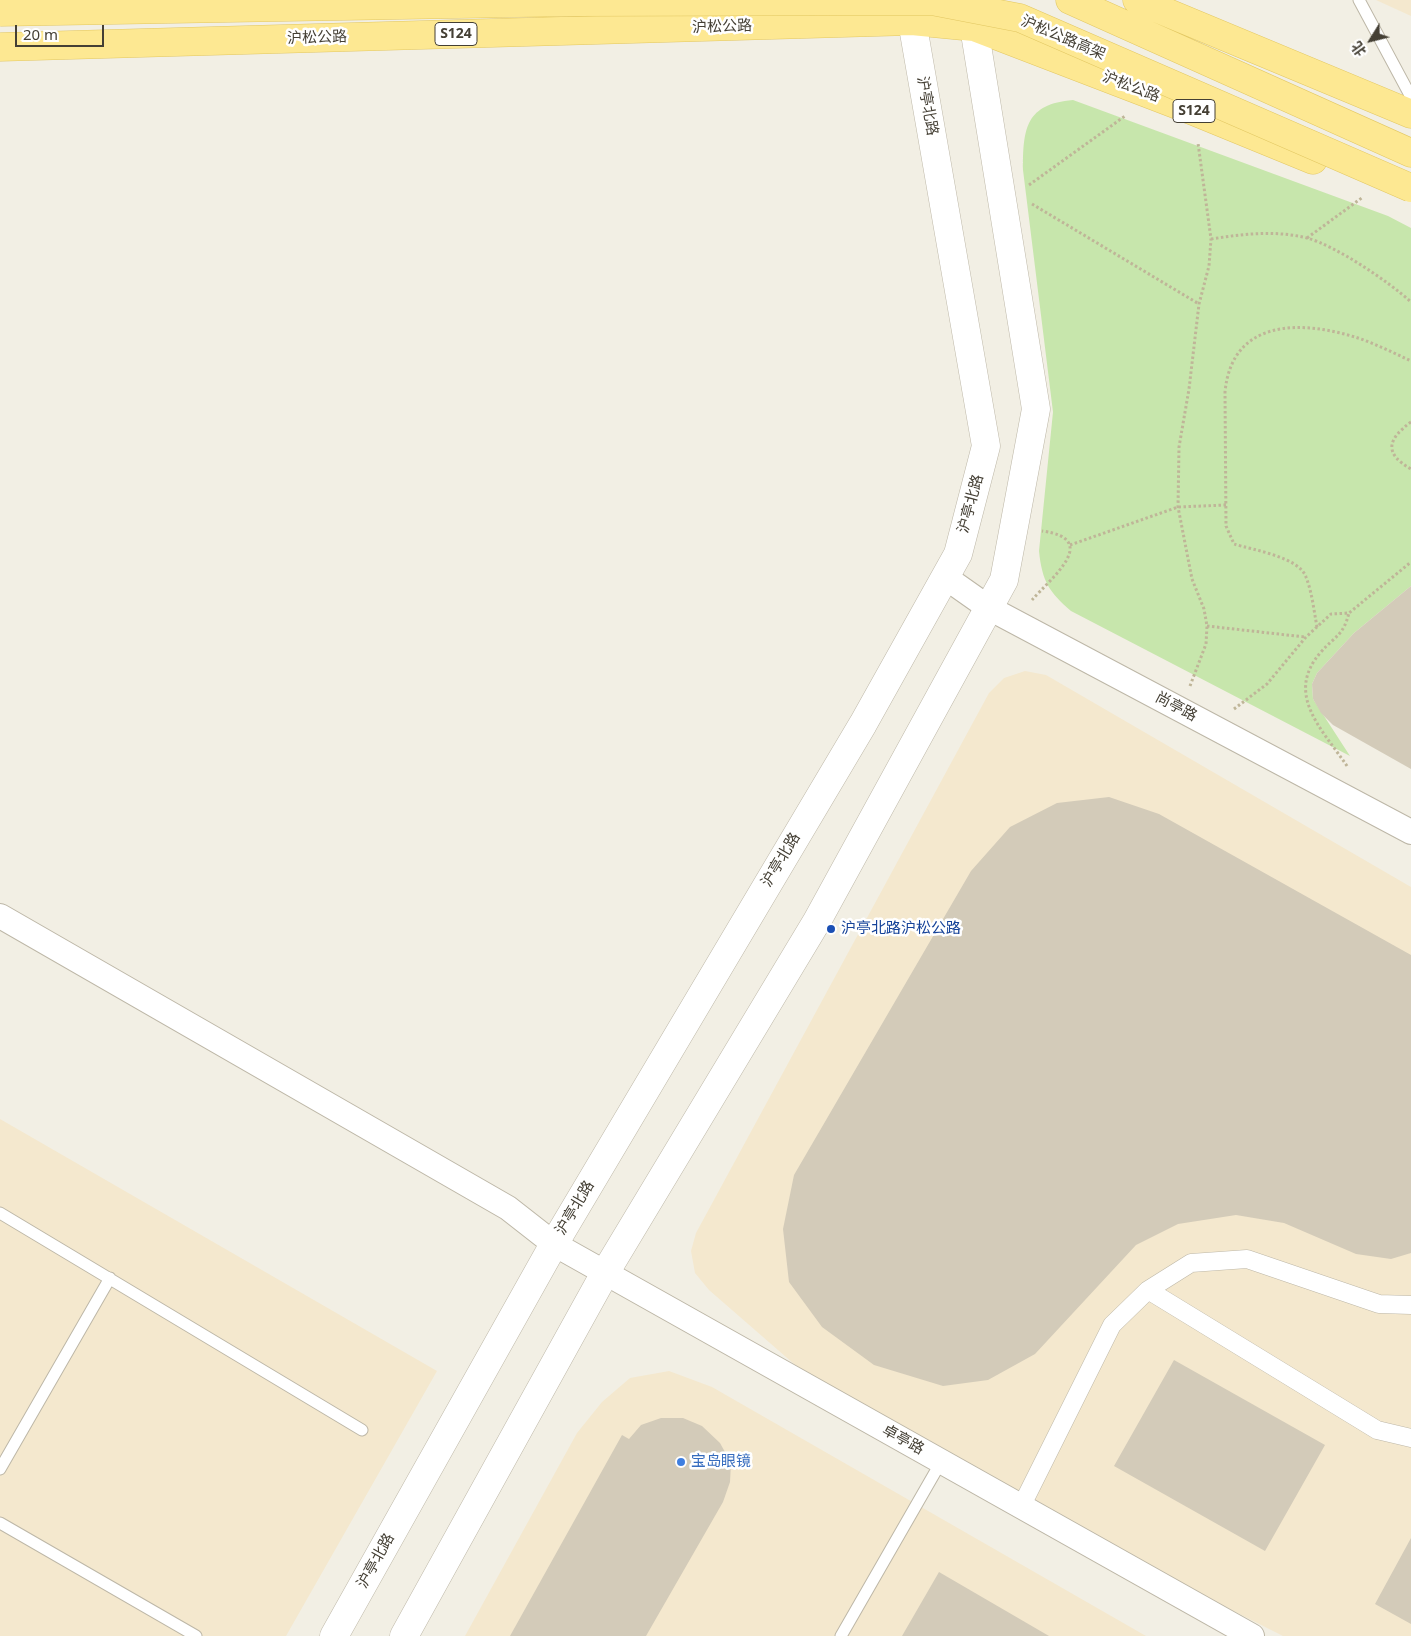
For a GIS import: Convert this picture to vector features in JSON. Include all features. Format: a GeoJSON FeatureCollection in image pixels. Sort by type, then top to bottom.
{"type":"FeatureCollection","features":[{"type":"Feature","properties":{"kind":"main road"},"geometry":{"type":"LineString","coordinates":[[1070,0],[1411,153]]}},
{"type":"Feature","properties":{"kind":"main road"},"geometry":{"type":"LineString","coordinates":[[1137,0],[1411,114]]}},
{"type":"Feature","properties":{"kind":"main road","name":"沪松公路高架"},"geometry":{"type":"LineString","coordinates":[[0,12],[573,2],[932,1],[1020,18],[1411,188]]}},
{"type":"Feature","properties":{"kind":"main road","name":"沪松公路"},"geometry":{"type":"LineString","coordinates":[[0,47],[912,21],[974,27],[1153,95],[1411,200]]}},
{"type":"Feature","properties":{"kind":"street","name":"沪亭北路"},"geometry":{"type":"LineString","coordinates":[[334,1636],[554,1244],[863,724],[958,554],[986,446],[912,21]]}},
{"type":"Feature","properties":{"kind":"street"},"geometry":{"type":"LineString","coordinates":[[404,1636],[605,1273],[817,921],[1004,580],[1036,409],[1008,190],[974,27]]}},
{"type":"Feature","properties":{"kind":"street","name":"尚亭路"},"geometry":{"type":"LineString","coordinates":[[945,577],[989,608],[1411,832]]}},
{"type":"Feature","properties":{"kind":"street","name":"卓亭路"},"geometry":{"type":"LineString","coordinates":[[0,916],[508,1208],[554,1244],[1244,1634]]}},
{"type":"Feature","properties":{"kind":"street"},"geometry":{"type":"LineString","coordinates":[[1021,1507],[1112,1325],[1148,1290],[1191,1263],[1247,1258],[1380,1304],[1411,1306]]}},
{"type":"Feature","properties":{"kind":"street"},"geometry":{"type":"LineString","coordinates":[[1148,1290],[1377,1430],[1411,1438]]}},
{"type":"Feature","properties":{"kind":"lane"},"geometry":{"type":"LineString","coordinates":[[1359,0],[1411,97]]}},
{"type":"Feature","properties":{"kind":"lane"},"geometry":{"type":"LineString","coordinates":[[0,1213],[362,1430]]}},
{"type":"Feature","properties":{"kind":"lane"},"geometry":{"type":"LineString","coordinates":[[0,1469],[110,1278]]}},
{"type":"Feature","properties":{"kind":"lane"},"geometry":{"type":"LineString","coordinates":[[841,1636],[941,1462]]}},
{"type":"Feature","properties":{"kind":"lane"},"geometry":{"type":"LineString","coordinates":[[0,1523],[196,1636]]}},
{"type":"Feature","properties":{"kind":"path"},"geometry":{"type":"LineString","coordinates":[[1153,95],[1008,190],[1199,304]]}},
{"type":"Feature","properties":{"kind":"path"},"geometry":{"type":"LineString","coordinates":[[1175,707],[1194,680],[1206,644],[1207,626],[1204,609],[1192,579],[1178,507],[1179,447],[1189,389],[1199,304],[1209,266],[1211,239],[1193,111]]}},
{"type":"Feature","properties":{"kind":"path"},"geometry":{"type":"LineString","coordinates":[[1307,238],[1378,186]]}},
{"type":"Feature","properties":{"kind":"path"},"geometry":{"type":"LineString","coordinates":[[1211,239],[1255,232],[1307,238],[1354,260],[1411,302]]}},
{"type":"Feature","properties":{"kind":"path"},"geometry":{"type":"LineString","coordinates":[[1317,626],[1306,577],[1301,568],[1292,562],[1234,544],[1226,526],[1225,392],[1227,373],[1235,357],[1248,341],[1266,332],[1288,327],[1322,329],[1359,338],[1411,361]]}},
{"type":"Feature","properties":{"kind":"path"},"geometry":{"type":"LineString","coordinates":[[1411,422],[1392,439],[1390,447],[1394,456],[1411,469]]}},
{"type":"Feature","properties":{"kind":"path"},"geometry":{"type":"LineString","coordinates":[[1070,545],[1178,507],[1226,505]]}},
{"type":"Feature","properties":{"kind":"path"},"geometry":{"type":"LineString","coordinates":[[1014,527],[1055,533],[1064,537],[1070,545],[1069,557],[1063,568],[1014,621]]}},
{"type":"Feature","properties":{"kind":"path"},"geometry":{"type":"LineString","coordinates":[[1219,730],[1237,706],[1267,684],[1317,626],[1331,614],[1349,612],[1411,562]]}},
{"type":"Feature","properties":{"kind":"path"},"geometry":{"type":"LineString","coordinates":[[1349,612],[1345,630],[1312,663],[1305,679],[1305,698],[1312,713],[1362,788],[1359,804]]}},
{"type":"Feature","properties":{"kind":"path"},"geometry":{"type":"LineString","coordinates":[[1207,626],[1306,637]]}},
{"type":"Feature","properties":{"kind":"shaded area"},"geometry":{"type":"Polygon","coordinates":[[[1376,0],[1411,0],[1411,16],[1376,0]]]}},
{"type":"Feature","properties":{"kind":"shaded area"},"geometry":{"type":"Polygon","coordinates":[[[1025,671],[1046,675],[1411,887],[1411,1636],[1283,1636],[863,1424],[709,1290],[695,1273],[691,1251],[696,1233],[989,693],[1004,678],[1025,671]]]}},
{"type":"Feature","properties":{"kind":"shaded area"},"geometry":{"type":"Polygon","coordinates":[[[0,1119],[437,1371],[286,1636],[0,1636],[0,1119]]]}},
{"type":"Feature","properties":{"kind":"shaded area"},"geometry":{"type":"Polygon","coordinates":[[[669,1371],[712,1387],[1146,1636],[465,1636],[577,1433],[602,1402],[630,1378],[669,1371]]]}},
{"type":"Feature","properties":{"kind":"green space"},"geometry":{"type":"Polygon","coordinates":[[[1073,100],[1388,216],[1411,228],[1411,586],[1354,633],[1317,673],[1312,684],[1313,699],[1350,756],[1071,611],[1052,592],[1045,578],[1039,551],[1053,412],[1023,170],[1023,155],[1026,130],[1030,121],[1037,113],[1057,102],[1073,100]]]}},
{"type":"Feature","properties":{"kind":"building"},"geometry":{"type":"Polygon","coordinates":[[[1411,586],[1411,769],[1333,725],[1321,713],[1313,699],[1312,684],[1317,673],[1354,633],[1411,586]]]}},
{"type":"Feature","properties":{"kind":"building"},"geometry":{"type":"Polygon","coordinates":[[[1109,797],[1159,814],[1411,955],[1411,1253],[1391,1259],[1356,1254],[1284,1223],[1236,1215],[1178,1224],[1136,1245],[1035,1354],[988,1380],[943,1386],[874,1365],[822,1327],[789,1282],[783,1229],[794,1175],[971,871],[1010,827],[1057,803],[1109,797]]]}},
{"type":"Feature","properties":{"kind":"building"},"geometry":{"type":"Polygon","coordinates":[[[1174,1360],[1325,1445],[1265,1551],[1114,1466],[1174,1360]]]}},
{"type":"Feature","properties":{"kind":"building"},"geometry":{"type":"Polygon","coordinates":[[[661,1418],[683,1418],[702,1426],[720,1443],[731,1463],[730,1482],[723,1502],[646,1636],[510,1636],[622,1435],[629,1439],[641,1425],[661,1418]]]}},
{"type":"Feature","properties":{"kind":"building"},"geometry":{"type":"Polygon","coordinates":[[[1411,1538],[1411,1624],[1375,1604],[1411,1538]]]}},
{"type":"Feature","properties":{"kind":"building"},"geometry":{"type":"Polygon","coordinates":[[[939,1572],[1049,1636],[902,1636],[939,1572]]]}},
{"type":"Feature","properties":{"kind":"place","name":"沪亭北路沪松公路"},"geometry":{"type":"Point","coordinates":[831,929]}},
{"type":"Feature","properties":{"kind":"place","name":"宝岛眼镜"},"geometry":{"type":"Point","coordinates":[681,1462]}}]}
